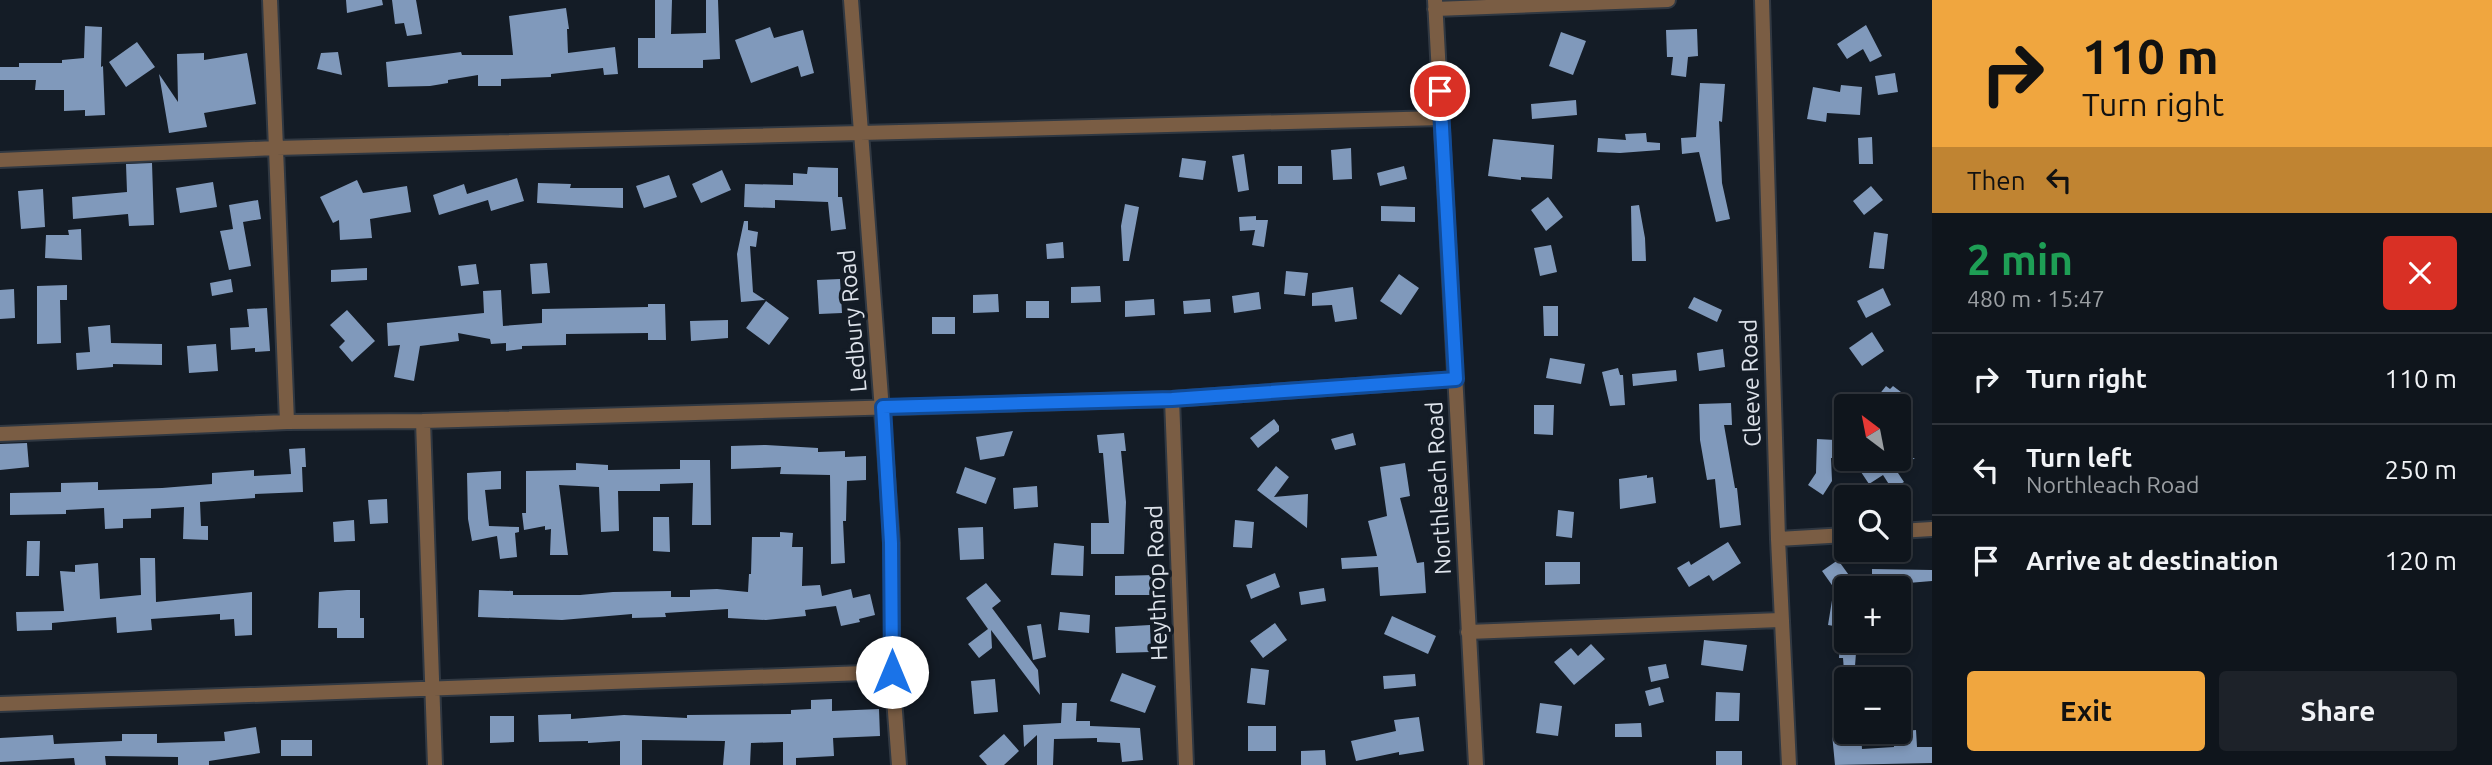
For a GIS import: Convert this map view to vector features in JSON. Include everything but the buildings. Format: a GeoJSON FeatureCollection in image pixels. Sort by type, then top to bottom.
{"type":"FeatureCollection","features":[{"type":"Feature","properties":{"kind":"street"},"geometry":{"type":"LineString","coordinates":[[270,0],[287,422]]}},
{"type":"Feature","properties":{"kind":"street","name":"Ledbury Road"},"geometry":{"type":"LineString","coordinates":[[851,0],[859,131],[883,407],[891,543],[892,672],[899,765]]}},
{"type":"Feature","properties":{"kind":"street"},"geometry":{"type":"LineString","coordinates":[[1435,4],[1668,0]]}},
{"type":"Feature","properties":{"kind":"street","name":"Cleeve Road"},"geometry":{"type":"LineString","coordinates":[[1762,0],[1778,539],[1789,765]]}},
{"type":"Feature","properties":{"kind":"street","name":"Northleach Road"},"geometry":{"type":"LineString","coordinates":[[1435,4],[1476,765]]}},
{"type":"Feature","properties":{"kind":"street"},"geometry":{"type":"LineString","coordinates":[[0,160],[276,148],[859,131],[1441,118]]}},
{"type":"Feature","properties":{"kind":"street"},"geometry":{"type":"LineString","coordinates":[[0,434],[287,422],[423,421],[1172,399],[1456,379]]}},
{"type":"Feature","properties":{"kind":"street","name":"Heythrop Road"},"geometry":{"type":"LineString","coordinates":[[1172,399],[1186,765]]}},
{"type":"Feature","properties":{"kind":"street"},"geometry":{"type":"LineString","coordinates":[[423,421],[435,765]]}},
{"type":"Feature","properties":{"kind":"street"},"geometry":{"type":"LineString","coordinates":[[1911,530],[1932,529]]}},
{"type":"Feature","properties":{"kind":"street"},"geometry":{"type":"LineString","coordinates":[[1778,539],[1834,536]]}},
{"type":"Feature","properties":{"kind":"street"},"geometry":{"type":"LineString","coordinates":[[1468,632],[1782,620]]}},
{"type":"Feature","properties":{"kind":"street"},"geometry":{"type":"LineString","coordinates":[[0,704],[892,672]]}},
{"type":"Feature","properties":{"kind":"route"},"geometry":{"type":"LineString","coordinates":[[892,672],[891,543],[883,407],[1172,399],[1456,379],[1440,91]]}}]}
